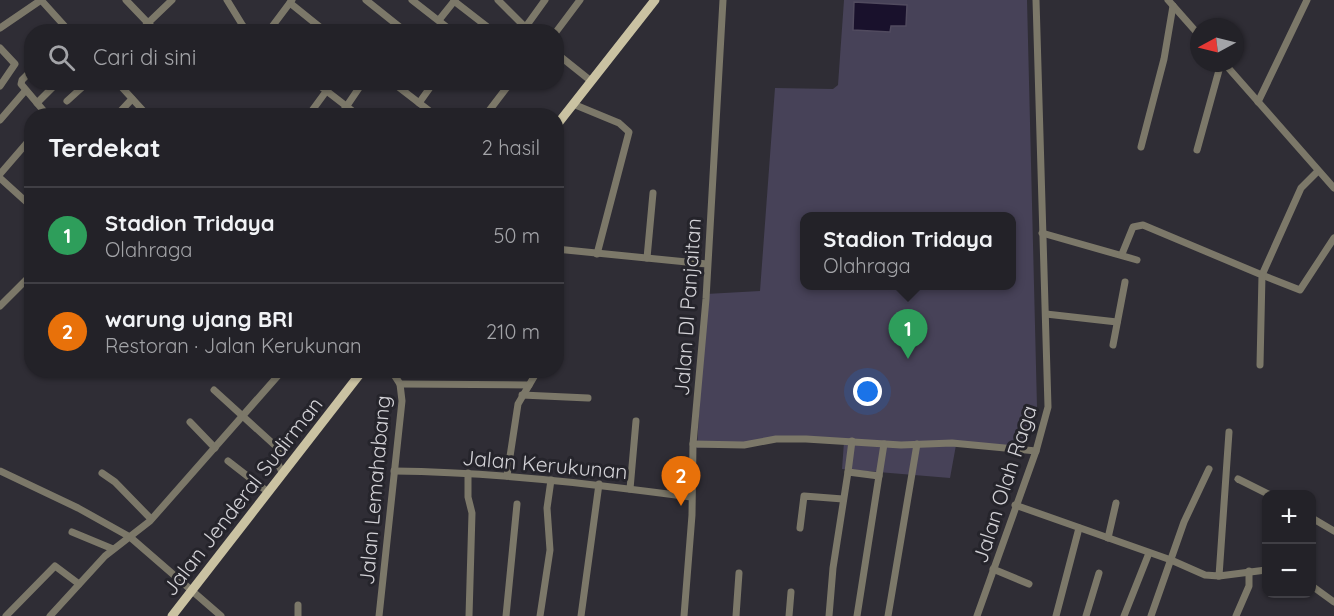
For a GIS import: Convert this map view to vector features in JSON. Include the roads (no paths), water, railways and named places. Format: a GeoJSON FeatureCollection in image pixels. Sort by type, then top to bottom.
{"type":"FeatureCollection","features":[{"type":"Feature","properties":{"kind":"main road"},"geometry":{"type":"LineString","coordinates":[[564,116],[656,0]]}},
{"type":"Feature","properties":{"kind":"main road","name":"Jalan Jenderal Sudirman"},"geometry":{"type":"LineString","coordinates":[[172,616],[357,378]]}},
{"type":"Feature","properties":{"kind":"street"},"geometry":{"type":"LineString","coordinates":[[0,28],[41,0],[63,24]]}},
{"type":"Feature","properties":{"kind":"street"},"geometry":{"type":"LineString","coordinates":[[126,0],[148,23],[172,0]]}},
{"type":"Feature","properties":{"kind":"street"},"geometry":{"type":"LineString","coordinates":[[227,0],[242,24]]}},
{"type":"Feature","properties":{"kind":"street"},"geometry":{"type":"LineString","coordinates":[[366,0],[396,24]]}},
{"type":"Feature","properties":{"kind":"street"},"geometry":{"type":"LineString","coordinates":[[412,0],[444,24]]}},
{"type":"Feature","properties":{"kind":"street"},"geometry":{"type":"LineString","coordinates":[[498,0],[517,15],[522,24]]}},
{"type":"Feature","properties":{"kind":"street"},"geometry":{"type":"LineString","coordinates":[[530,24],[545,0]]}},
{"type":"Feature","properties":{"kind":"street"},"geometry":{"type":"LineString","coordinates":[[562,24],[580,0]]}},
{"type":"Feature","properties":{"kind":"street","name":"Jalan DI Panjaitan"},"geometry":{"type":"LineString","coordinates":[[684,616],[693,444],[707,264],[723,0]]}},
{"type":"Feature","properties":{"kind":"street","name":"Jalan Olah Raga"},"geometry":{"type":"LineString","coordinates":[[977,616],[1015,504],[1036,451],[1048,408],[1036,0]]}},
{"type":"Feature","properties":{"kind":"street"},"geometry":{"type":"LineString","coordinates":[[1258,102],[1307,0]]}},
{"type":"Feature","properties":{"kind":"street"},"geometry":{"type":"LineString","coordinates":[[439,20],[454,1],[484,24]]}},
{"type":"Feature","properties":{"kind":"street"},"geometry":{"type":"LineString","coordinates":[[274,24],[291,2],[317,24]]}},
{"type":"Feature","properties":{"kind":"street"},"geometry":{"type":"LineString","coordinates":[[1171,3],[1190,25]]}},
{"type":"Feature","properties":{"kind":"street"},"geometry":{"type":"LineString","coordinates":[[1141,147],[1164,59],[1171,3]]}},
{"type":"Feature","properties":{"kind":"street"},"geometry":{"type":"LineString","coordinates":[[0,48],[15,65],[0,86]]}},
{"type":"Feature","properties":{"kind":"street"},"geometry":{"type":"LineString","coordinates":[[564,59],[591,81]]}},
{"type":"Feature","properties":{"kind":"street"},"geometry":{"type":"LineString","coordinates":[[1197,150],[1219,72]]}},
{"type":"Feature","properties":{"kind":"street"},"geometry":{"type":"LineString","coordinates":[[1230,72],[1334,188]]}},
{"type":"Feature","properties":{"kind":"street"},"geometry":{"type":"LineString","coordinates":[[37,103],[50,90]]}},
{"type":"Feature","properties":{"kind":"street"},"geometry":{"type":"LineString","coordinates":[[67,101],[79,90]]}},
{"type":"Feature","properties":{"kind":"street"},"geometry":{"type":"LineString","coordinates":[[124,90],[141,108]]}},
{"type":"Feature","properties":{"kind":"street"},"geometry":{"type":"LineString","coordinates":[[347,106],[358,90]]}},
{"type":"Feature","properties":{"kind":"street"},"geometry":{"type":"LineString","coordinates":[[402,90],[426,108]]}},
{"type":"Feature","properties":{"kind":"street"},"geometry":{"type":"LineString","coordinates":[[419,103],[428,90]]}},
{"type":"Feature","properties":{"kind":"street"},"geometry":{"type":"LineString","coordinates":[[491,108],[505,90]]}},
{"type":"Feature","properties":{"kind":"street"},"geometry":{"type":"LineString","coordinates":[[0,120],[25,91],[41,108]]}},
{"type":"Feature","properties":{"kind":"street"},"geometry":{"type":"LineString","coordinates":[[314,108],[327,91],[349,108]]}},
{"type":"Feature","properties":{"kind":"street"},"geometry":{"type":"LineString","coordinates":[[124,108],[132,99]]}},
{"type":"Feature","properties":{"kind":"street"},"geometry":{"type":"LineString","coordinates":[[573,104],[610,119],[629,132],[597,254]]}},
{"type":"Feature","properties":{"kind":"street"},"geometry":{"type":"LineString","coordinates":[[24,147],[0,176],[24,199]]}},
{"type":"Feature","properties":{"kind":"street"},"geometry":{"type":"LineString","coordinates":[[1260,365],[1262,275],[1301,188],[1318,171]]}},
{"type":"Feature","properties":{"kind":"street"},"geometry":{"type":"LineString","coordinates":[[647,258],[653,193]]}},
{"type":"Feature","properties":{"kind":"street"},"geometry":{"type":"LineString","coordinates":[[1122,254],[1133,227],[1143,225],[1300,290],[1334,238]]}},
{"type":"Feature","properties":{"kind":"street"},"geometry":{"type":"LineString","coordinates":[[1042,233],[1137,260]]}},
{"type":"Feature","properties":{"kind":"street"},"geometry":{"type":"LineString","coordinates":[[564,250],[707,264]]}},
{"type":"Feature","properties":{"kind":"street"},"geometry":{"type":"LineString","coordinates":[[0,306],[24,282]]}},
{"type":"Feature","properties":{"kind":"street"},"geometry":{"type":"LineString","coordinates":[[1113,345],[1125,282]]}},
{"type":"Feature","properties":{"kind":"street"},"geometry":{"type":"LineString","coordinates":[[1046,314],[1117,322]]}},
{"type":"Feature","properties":{"kind":"street"},"geometry":{"type":"LineString","coordinates":[[50,616],[117,547],[151,519],[276,378]]}},
{"type":"Feature","properties":{"kind":"street","name":"Jalan Lemahabang"},"geometry":{"type":"LineString","coordinates":[[379,616],[402,401],[400,384],[396,378]]}},
{"type":"Feature","properties":{"kind":"street"},"geometry":{"type":"LineString","coordinates":[[507,476],[516,411],[522,395],[533,378]]}},
{"type":"Feature","properties":{"kind":"street"},"geometry":{"type":"LineString","coordinates":[[400,384],[529,385]]}},
{"type":"Feature","properties":{"kind":"street"},"geometry":{"type":"LineString","coordinates":[[214,390],[280,450],[277,462],[282,472]]}},
{"type":"Feature","properties":{"kind":"street"},"geometry":{"type":"LineString","coordinates":[[522,395],[588,398]]}},
{"type":"Feature","properties":{"kind":"street"},"geometry":{"type":"LineString","coordinates":[[630,489],[636,421]]}},
{"type":"Feature","properties":{"kind":"street"},"geometry":{"type":"LineString","coordinates":[[190,422],[215,448]]}},
{"type":"Feature","properties":{"kind":"street"},"geometry":{"type":"LineString","coordinates":[[1219,576],[1226,512],[1229,432]]}},
{"type":"Feature","properties":{"kind":"street"},"geometry":{"type":"LineString","coordinates":[[693,444],[744,445],[788,439],[884,444],[952,443],[1036,451]]}},
{"type":"Feature","properties":{"kind":"street"},"geometry":{"type":"LineString","coordinates":[[829,616],[852,441]]}},
{"type":"Feature","properties":{"kind":"street"},"geometry":{"type":"LineString","coordinates":[[857,616],[884,444]]}},
{"type":"Feature","properties":{"kind":"street"},"geometry":{"type":"LineString","coordinates":[[888,616],[917,444]]}},
{"type":"Feature","properties":{"kind":"street"},"geometry":{"type":"LineString","coordinates":[[228,461],[267,492]]}},
{"type":"Feature","properties":{"kind":"street"},"geometry":{"type":"LineString","coordinates":[[1151,616],[1184,522],[1209,469]]}},
{"type":"Feature","properties":{"kind":"street"},"geometry":{"type":"LineString","coordinates":[[0,471],[78,508],[128,538],[221,616]]}},
{"type":"Feature","properties":{"kind":"street","name":"Jalan Kerukunan"},"geometry":{"type":"LineString","coordinates":[[394,471],[468,473],[599,484],[692,497]]}},
{"type":"Feature","properties":{"kind":"street"},"geometry":{"type":"LineString","coordinates":[[848,472],[879,476]]}},
{"type":"Feature","properties":{"kind":"street"},"geometry":{"type":"LineString","coordinates":[[102,473],[115,482],[151,519]]}},
{"type":"Feature","properties":{"kind":"street"},"geometry":{"type":"LineString","coordinates":[[468,473],[468,497],[472,513],[469,616]]}},
{"type":"Feature","properties":{"kind":"street"},"geometry":{"type":"LineString","coordinates":[[1238,479],[1262,492]]}},
{"type":"Feature","properties":{"kind":"street"},"geometry":{"type":"LineString","coordinates":[[540,616],[550,550],[547,508],[551,480]]}},
{"type":"Feature","properties":{"kind":"street"},"geometry":{"type":"LineString","coordinates":[[581,616],[599,484]]}},
{"type":"Feature","properties":{"kind":"street"},"geometry":{"type":"LineString","coordinates":[[800,528],[804,496],[843,499]]}},
{"type":"Feature","properties":{"kind":"street"},"geometry":{"type":"LineString","coordinates":[[1108,538],[1116,503]]}},
{"type":"Feature","properties":{"kind":"street"},"geometry":{"type":"LineString","coordinates":[[506,616],[517,504]]}},
{"type":"Feature","properties":{"kind":"street"},"geometry":{"type":"LineString","coordinates":[[1015,504],[1171,560],[1205,575],[1219,576],[1262,570]]}},
{"type":"Feature","properties":{"kind":"street"},"geometry":{"type":"LineString","coordinates":[[1316,521],[1334,531]]}},
{"type":"Feature","properties":{"kind":"street"},"geometry":{"type":"LineString","coordinates":[[1056,616],[1079,528]]}},
{"type":"Feature","properties":{"kind":"street"},"geometry":{"type":"LineString","coordinates":[[72,532],[117,547]]}},
{"type":"Feature","properties":{"kind":"street"},"geometry":{"type":"LineString","coordinates":[[1124,616],[1149,553]]}},
{"type":"Feature","properties":{"kind":"street"},"geometry":{"type":"LineString","coordinates":[[6,616],[55,566],[79,584]]}},
{"type":"Feature","properties":{"kind":"street"},"geometry":{"type":"LineString","coordinates":[[993,569],[1029,584]]}},
{"type":"Feature","properties":{"kind":"street"},"geometry":{"type":"LineString","coordinates":[[1236,616],[1249,586],[1249,571]]}},
{"type":"Feature","properties":{"kind":"street"},"geometry":{"type":"LineString","coordinates":[[736,616],[739,573]]}},
{"type":"Feature","properties":{"kind":"street"},"geometry":{"type":"LineString","coordinates":[[1086,616],[1099,573]]}},
{"type":"Feature","properties":{"kind":"street"},"geometry":{"type":"LineString","coordinates":[[1316,589],[1334,602]]}},
{"type":"Feature","properties":{"kind":"street"},"geometry":{"type":"LineString","coordinates":[[789,616],[791,592]]}},
{"type":"Feature","properties":{"kind":"street"},"geometry":{"type":"LineString","coordinates":[[298,605],[298,616]]}},
{"type":"Feature","properties":{"kind":"place","name":"Stadion Tridaya"},"geometry":{"type":"Point","coordinates":[908,359]}},
{"type":"Feature","properties":{"kind":"place","name":"warung ujang BRI"},"geometry":{"type":"Point","coordinates":[681,506]}}]}
